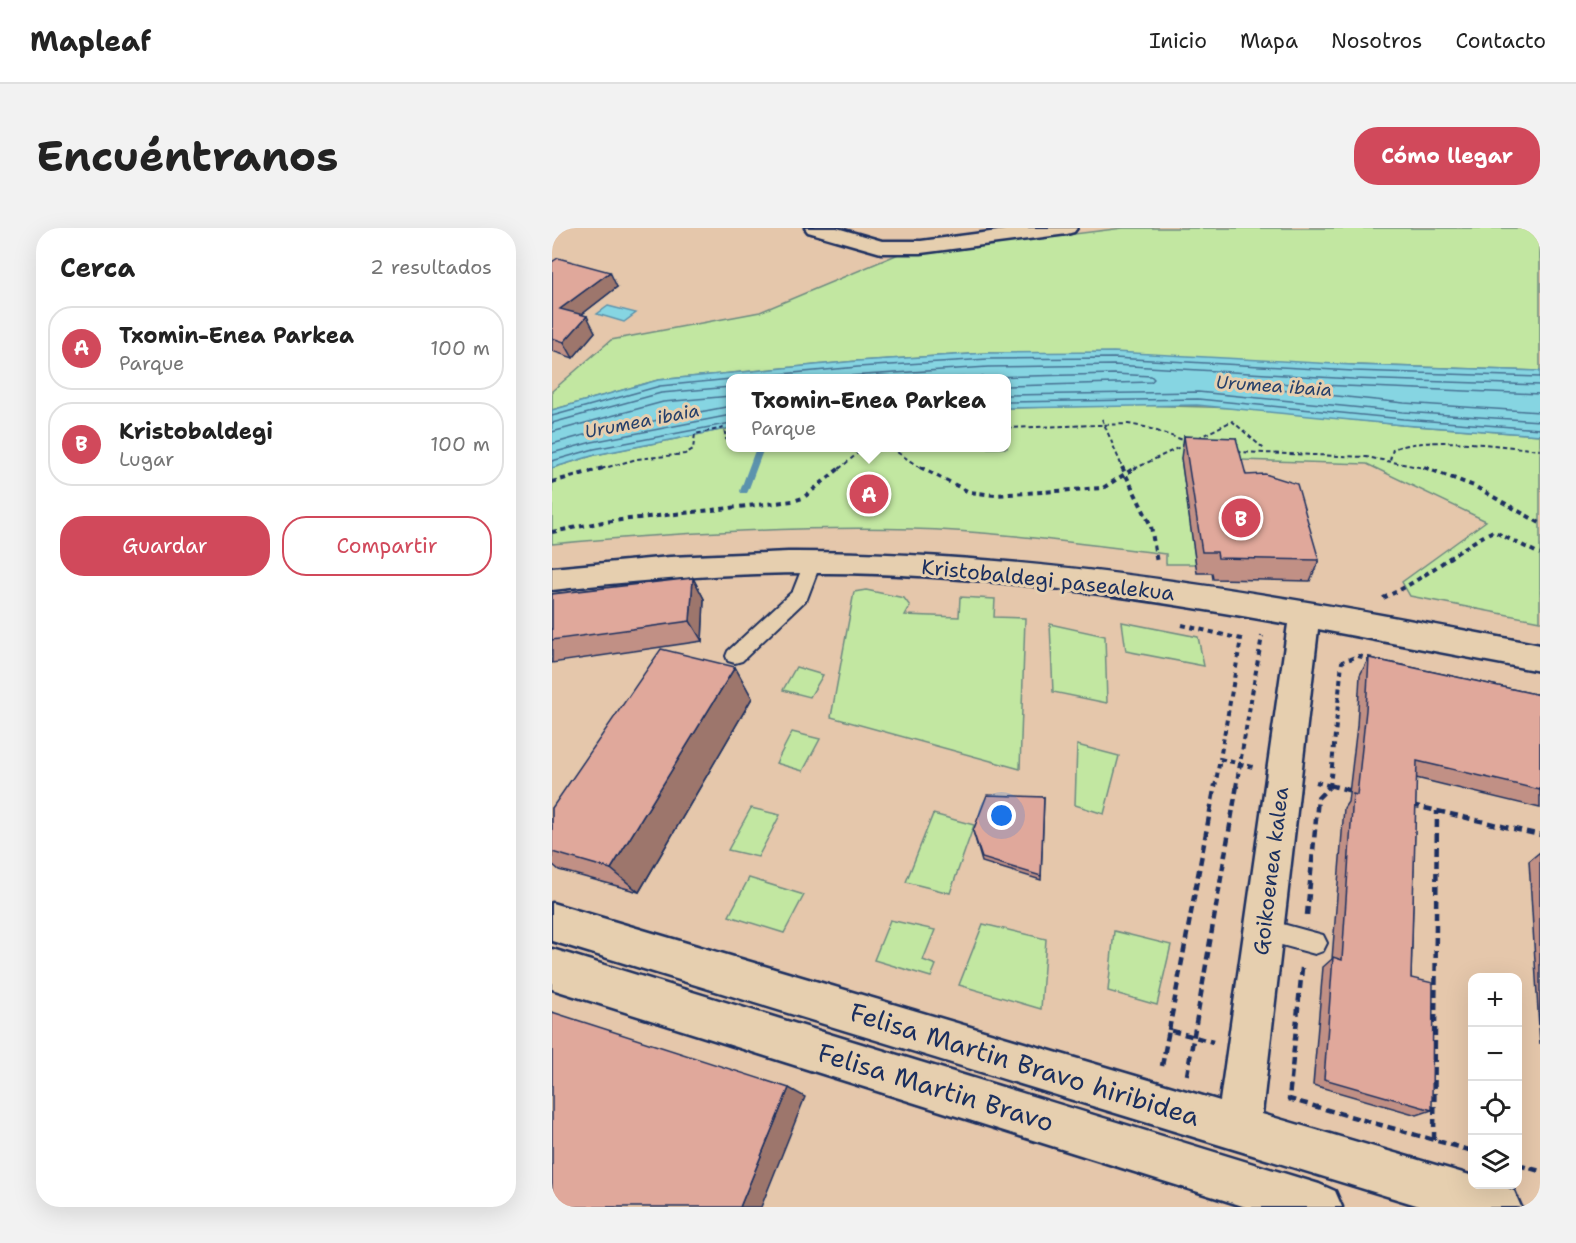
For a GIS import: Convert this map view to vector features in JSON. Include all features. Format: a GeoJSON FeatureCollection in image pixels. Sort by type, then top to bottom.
{"type":"FeatureCollection","features":[{"type":"Feature","properties":{"kind":"street"},"geometry":{"type":"LineString","coordinates":[[814,228],[881,247],[921,247],[1068,228]]}},
{"type":"Feature","properties":{"kind":"street","name":"Kristobaldegi pasealekua"},"geometry":{"type":"LineString","coordinates":[[552,579],[681,567],[812,562],[955,567],[1029,573],[1162,591],[1361,624],[1540,658]]}},
{"type":"Feature","properties":{"kind":"street","name":"Goikoenea kalea"},"geometry":{"type":"LineString","coordinates":[[1238,1127],[1304,615]]}},
{"type":"Feature","properties":{"kind":"street","name":"Felisa Martin Bravo hiribidea"},"geometry":{"type":"LineString","coordinates":[[552,922],[1498,1207]]}},
{"type":"Feature","properties":{"kind":"street","name":"Felisa Martin Bravo"},"geometry":{"type":"LineString","coordinates":[[552,969],[1319,1207]]}},
{"type":"Feature","properties":{"kind":"lane"},"geometry":{"type":"LineString","coordinates":[[735,656],[801,594],[812,562]]}},
{"type":"Feature","properties":{"kind":"lane"},"geometry":{"type":"LineString","coordinates":[[1264,930],[1316,943]]}},
{"type":"Feature","properties":{"kind":"path"},"geometry":{"type":"LineString","coordinates":[[1102,419],[1102,424],[1151,526],[1165,622],[1241,639],[1169,1030]]}},
{"type":"Feature","properties":{"kind":"path"},"geometry":{"type":"LineString","coordinates":[[898,452],[930,474],[969,492],[995,495],[1103,488],[1125,474],[1233,421],[1264,449]]}},
{"type":"Feature","properties":{"kind":"path"},"geometry":{"type":"LineString","coordinates":[[1011,428],[1102,424],[1145,427],[1189,442]]}},
{"type":"Feature","properties":{"kind":"path"},"geometry":{"type":"LineString","coordinates":[[552,482],[637,459],[691,452],[695,447],[695,434],[724,428],[726,440]]}},
{"type":"Feature","properties":{"kind":"path"},"geometry":{"type":"LineString","coordinates":[[1390,460],[1393,449],[1404,445],[1457,445],[1540,450]]}},
{"type":"Feature","properties":{"kind":"path"},"geometry":{"type":"LineString","coordinates":[[1233,451],[1390,460],[1446,473],[1487,492],[1540,523]]}},
{"type":"Feature","properties":{"kind":"path"},"geometry":{"type":"LineString","coordinates":[[552,532],[603,522],[793,501],[803,498],[858,452]]}},
{"type":"Feature","properties":{"kind":"path"},"geometry":{"type":"LineString","coordinates":[[1361,624],[1361,606],[1402,591],[1420,581],[1468,542],[1493,531],[1540,554]]}},
{"type":"Feature","properties":{"kind":"path"},"geometry":{"type":"LineString","coordinates":[[1180,1111],[1267,609]]}},
{"type":"Feature","properties":{"kind":"path"},"geometry":{"type":"LineString","coordinates":[[1358,656],[1381,661]]}},
{"type":"Feature","properties":{"kind":"path"},"geometry":{"type":"LineString","coordinates":[[1220,759],[1363,794]]}},
{"type":"Feature","properties":{"kind":"path"},"geometry":{"type":"LineString","coordinates":[[1406,804],[1540,835]]}},
{"type":"Feature","properties":{"kind":"path"},"geometry":{"type":"LineString","coordinates":[[1434,1140],[1437,811]]}},
{"type":"Feature","properties":{"kind":"path"},"geometry":{"type":"LineString","coordinates":[[1522,1166],[1540,1171]]}},
{"type":"Feature","properties":{"kind":"green space"},"geometry":{"type":"Polygon","coordinates":[[[1123,228],[1540,228],[1540,371],[987,353],[857,361],[658,380],[552,410],[552,391],[611,340],[760,312],[901,253],[1123,228]]]}},
{"type":"Feature","properties":{"kind":"green space"},"geometry":{"type":"Polygon","coordinates":[[[1135,405],[1241,408],[1402,425],[1540,435],[1540,621],[1410,596],[1402,582],[1486,521],[1367,464],[1181,458],[1196,564],[1166,564],[1166,554],[1071,542],[976,532],[912,529],[732,531],[552,544],[552,468],[595,455],[726,429],[726,452],[1011,452],[1011,408],[1135,405]]]}},
{"type":"Feature","properties":{"kind":"green space"},"geometry":{"type":"Polygon","coordinates":[[[866,590],[904,598],[910,606],[905,615],[959,617],[960,597],[995,599],[994,617],[1025,618],[1020,769],[831,717],[854,592],[866,590]]]}},
{"type":"Feature","properties":{"kind":"green space"},"geometry":{"type":"Polygon","coordinates":[[[1122,622],[1198,637],[1204,666],[1126,651],[1122,622]]]}},
{"type":"Feature","properties":{"kind":"green space"},"geometry":{"type":"Polygon","coordinates":[[[1050,624],[1105,636],[1107,703],[1053,692],[1050,624]]]}},
{"type":"Feature","properties":{"kind":"green space"},"geometry":{"type":"Polygon","coordinates":[[[796,667],[823,675],[810,697],[783,690],[796,667]]]}},
{"type":"Feature","properties":{"kind":"green space"},"geometry":{"type":"Polygon","coordinates":[[[792,732],[820,739],[803,771],[776,763],[792,732]]]}},
{"type":"Feature","properties":{"kind":"green space"},"geometry":{"type":"Polygon","coordinates":[[[1077,745],[1119,756],[1104,814],[1075,805],[1077,745]]]}},
{"type":"Feature","properties":{"kind":"green space"},"geometry":{"type":"Polygon","coordinates":[[[751,808],[780,815],[758,857],[728,850],[751,808]]]}},
{"type":"Feature","properties":{"kind":"green space"},"geometry":{"type":"Polygon","coordinates":[[[933,814],[974,825],[950,893],[906,882],[933,814]]]}},
{"type":"Feature","properties":{"kind":"green space"},"geometry":{"type":"Polygon","coordinates":[[[749,878],[804,895],[784,933],[729,916],[749,878]]]}},
{"type":"Feature","properties":{"kind":"green space"},"geometry":{"type":"Polygon","coordinates":[[[890,920],[935,930],[923,960],[936,965],[931,977],[874,960],[890,920]]]}},
{"type":"Feature","properties":{"kind":"green space"},"geometry":{"type":"Polygon","coordinates":[[[983,924],[1046,939],[1041,1009],[959,985],[983,924]]]}},
{"type":"Feature","properties":{"kind":"green space"},"geometry":{"type":"Polygon","coordinates":[[[1114,931],[1171,945],[1157,1005],[1108,991],[1114,931]]]}},
{"type":"Feature","properties":{"kind":"water"},"geometry":{"type":"Polygon","coordinates":[[[608,306],[636,313],[624,322],[597,314],[608,306]]]}},
{"type":"Feature","properties":{"kind":"water","name":"Urumea ibaia"},"geometry":{"type":"Polygon","coordinates":[[[1114,352],[1353,365],[1540,371],[1540,435],[1402,425],[1197,405],[1011,408],[1011,374],[726,374],[726,429],[595,455],[552,468],[552,410],[658,380],[857,361],[987,353],[1114,352]]]}},
{"type":"Feature","properties":{"kind":"building"},"geometry":{"type":"Polygon","coordinates":[[[558,258],[610,272],[560,309],[587,316],[564,342],[552,338],[552,262],[558,258]]]}},
{"type":"Feature","properties":{"kind":"building"},"geometry":{"type":"Polygon","coordinates":[[[1184,436],[1236,438],[1246,475],[1265,474],[1297,484],[1319,560],[1218,558],[1217,552],[1202,552],[1184,436]]]}},
{"type":"Feature","properties":{"kind":"building"},"geometry":{"type":"Polygon","coordinates":[[[693,578],[690,621],[552,640],[552,594],[693,578]]]}},
{"type":"Feature","properties":{"kind":"building"},"geometry":{"type":"Polygon","coordinates":[[[661,649],[735,667],[611,869],[552,852],[552,808],[661,649]]]}},
{"type":"Feature","properties":{"kind":"building"},"geometry":{"type":"Polygon","coordinates":[[[1369,658],[1540,695],[1540,790],[1417,761],[1411,978],[1433,983],[1432,1110],[1324,1079],[1333,957],[1342,960],[1353,794],[1357,795],[1369,658]]]}},
{"type":"Feature","properties":{"kind":"building"},"geometry":{"type":"Polygon","coordinates":[[[987,795],[1044,797],[1041,876],[982,858],[973,831],[987,795]]]}},
{"type":"Feature","properties":{"kind":"building"},"geometry":{"type":"Polygon","coordinates":[[[552,1012],[789,1088],[740,1207],[552,1207],[552,1012]]]}},
{"type":"Feature","properties":{"kind":"waterway"},"geometry":{"type":"LineString","coordinates":[[744,491],[759,452]]}},
{"type":"Feature","properties":{"kind":"place","name":"Txomin-Enea Parkea"},"geometry":{"type":"Point","coordinates":[869,494]}},
{"type":"Feature","properties":{"kind":"place","name":"Kristobaldegi"},"geometry":{"type":"Point","coordinates":[1241,518]}}]}
